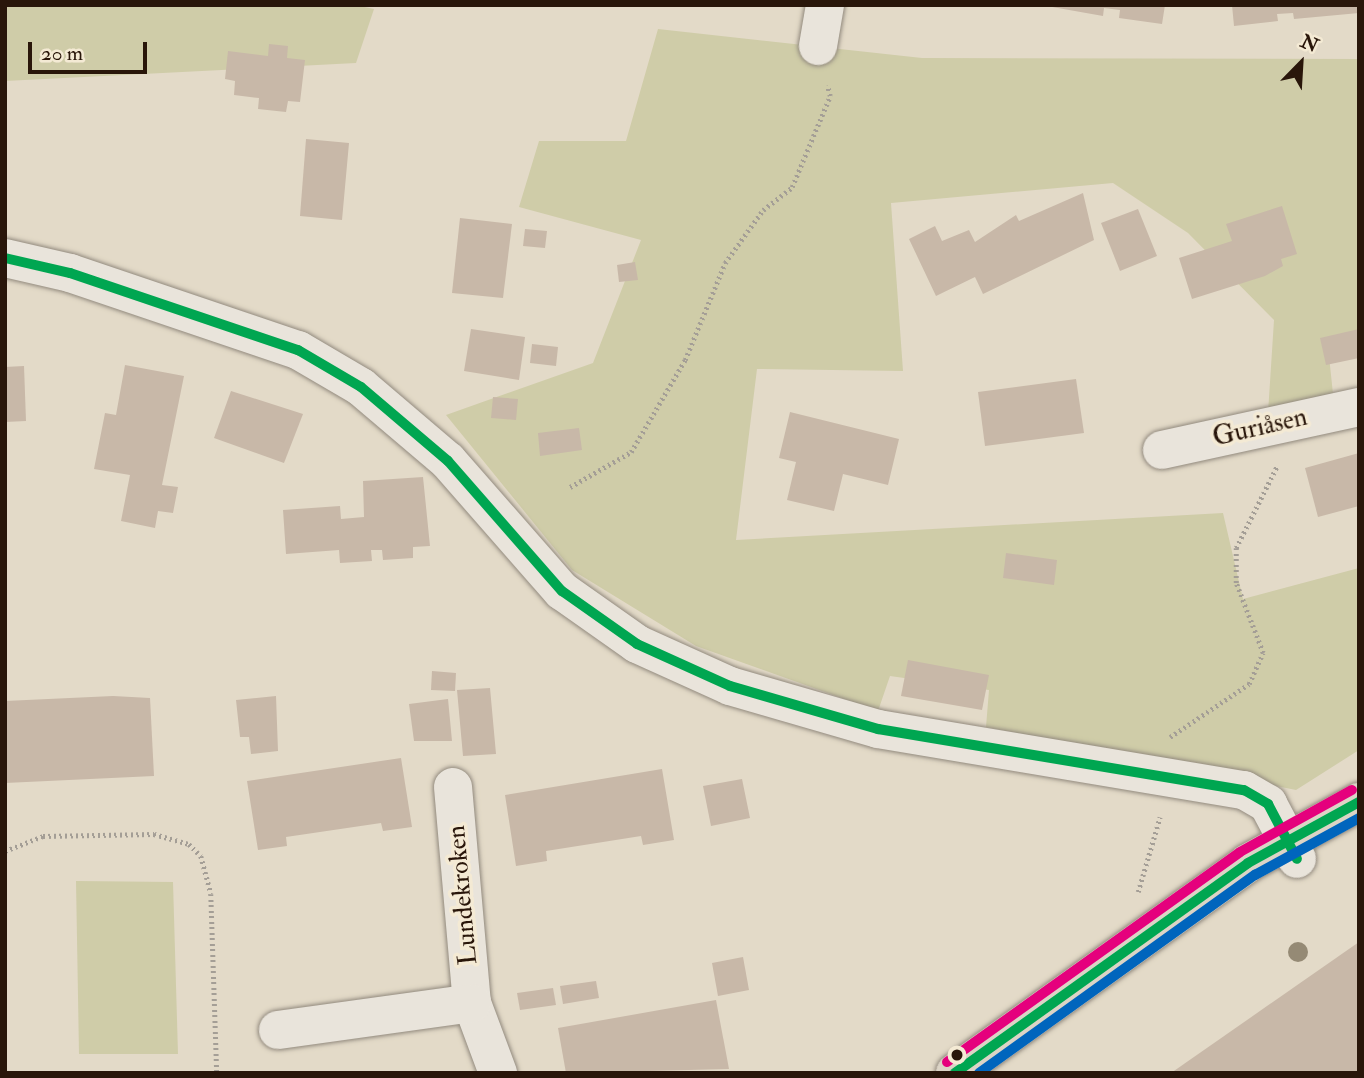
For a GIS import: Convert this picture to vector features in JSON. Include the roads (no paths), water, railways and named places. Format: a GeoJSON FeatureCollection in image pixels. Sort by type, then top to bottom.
{"type":"FeatureCollection","features":[{"type":"Feature","properties":{"kind":"main road"},"geometry":{"type":"LineString","coordinates":[[955,1073],[1359,802]]}},
{"type":"Feature","properties":{"kind":"main road"},"geometry":{"type":"LineString","coordinates":[[988,1073],[1291,849],[1359,824]]}},
{"type":"Feature","properties":{"kind":"street"},"geometry":{"type":"LineString","coordinates":[[818,46],[825,5]]}},
{"type":"Feature","properties":{"kind":"street"},"geometry":{"type":"LineString","coordinates":[[5,258],[70,273],[299,350],[398,416],[448,461],[562,591],[637,644],[730,687],[878,729],[1164,774],[1244,790],[1268,804],[1291,849]]}},
{"type":"Feature","properties":{"kind":"street","name":"Guriåsen"},"geometry":{"type":"LineString","coordinates":[[1162,450],[1359,407]]}},
{"type":"Feature","properties":{"kind":"street","name":"Lundekroken"},"geometry":{"type":"LineString","coordinates":[[453,787],[472,1003],[498,1073]]}},
{"type":"Feature","properties":{"kind":"street","name":"Lundekroken"},"geometry":{"type":"LineString","coordinates":[[278,1030],[472,1003]]}}]}
